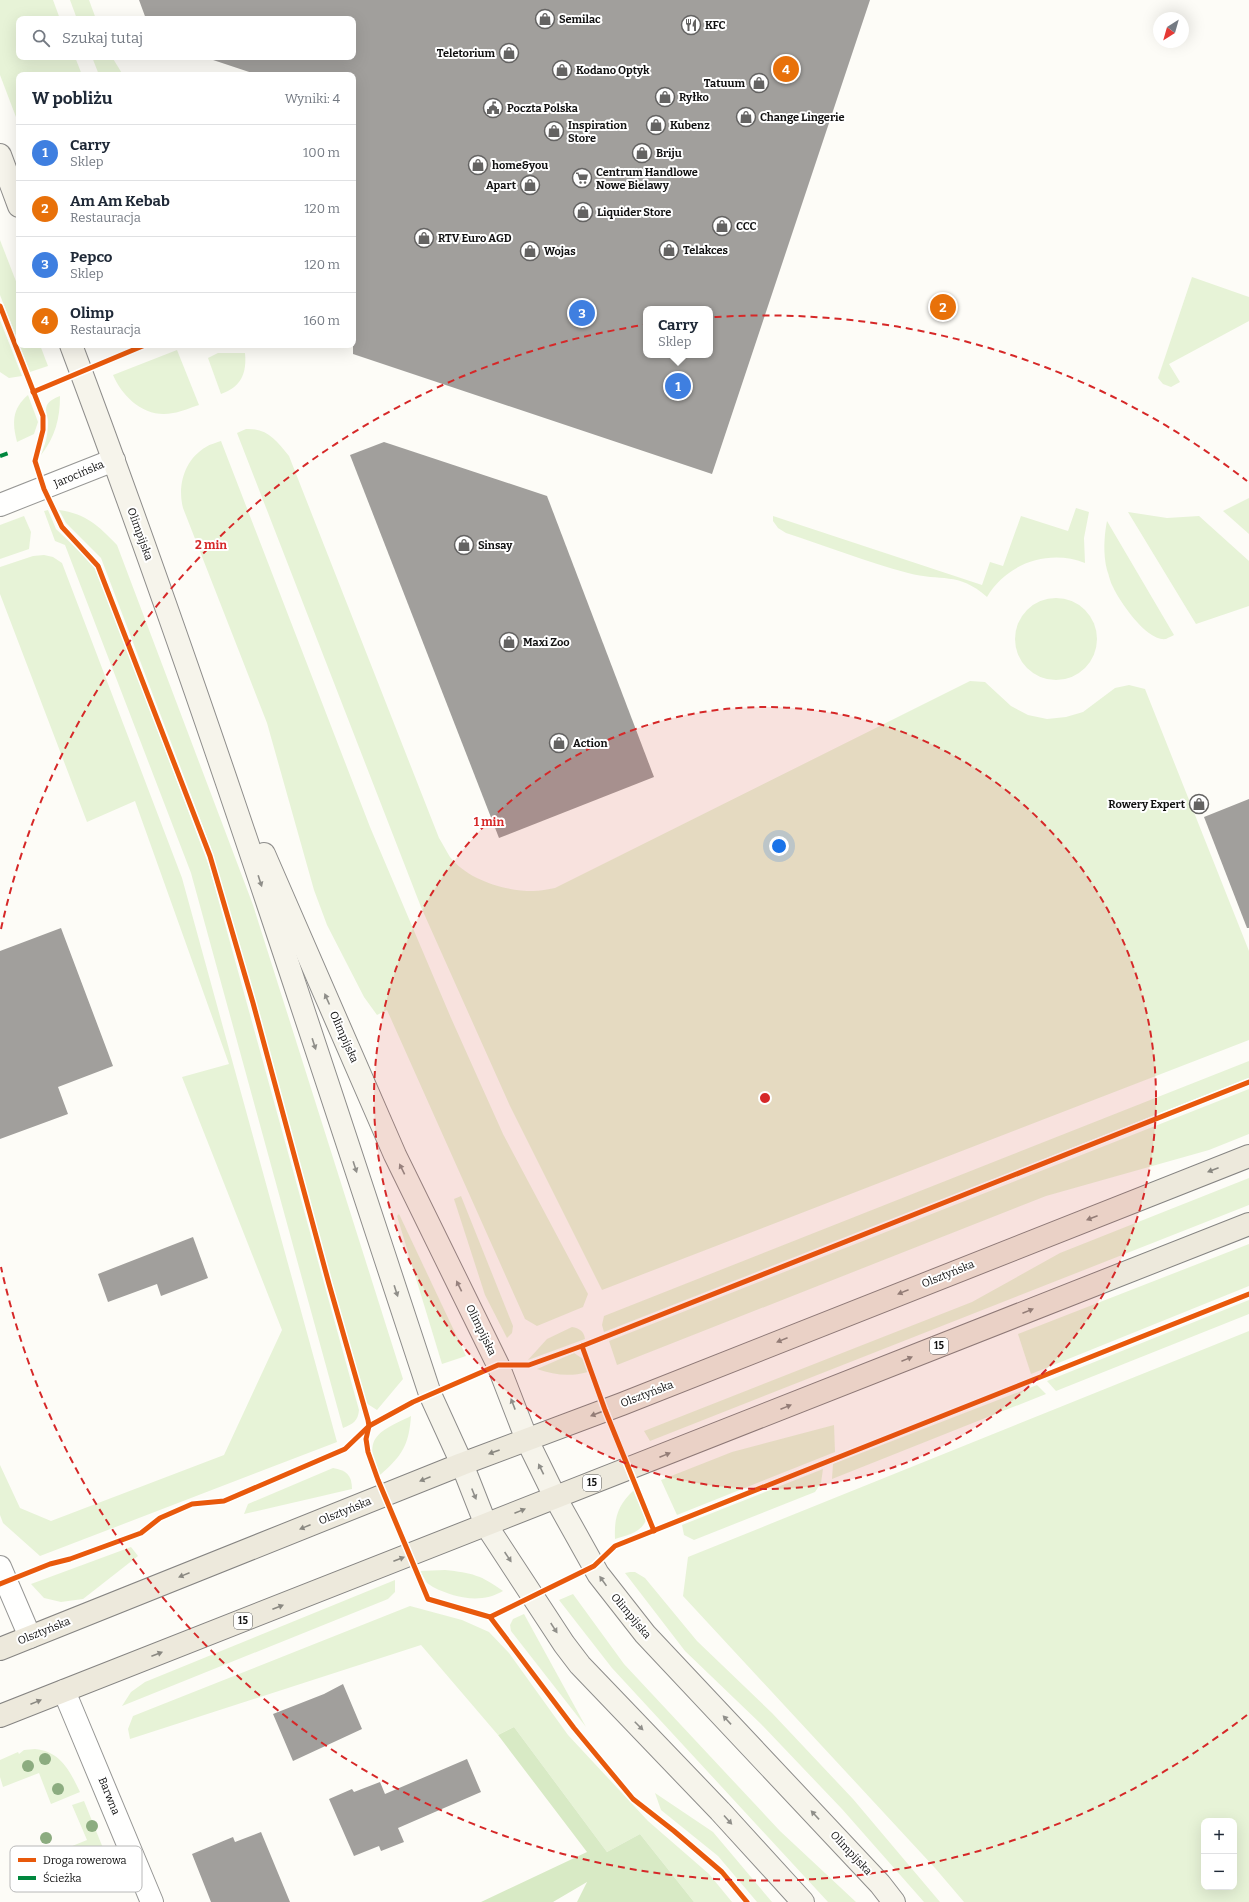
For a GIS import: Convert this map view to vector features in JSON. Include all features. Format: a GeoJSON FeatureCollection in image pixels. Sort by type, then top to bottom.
{"type":"FeatureCollection","features":[{"type":"Feature","properties":{"kind":"main road"},"geometry":{"type":"LineString","coordinates":[[0,155],[16,198]]}},
{"type":"Feature","properties":{"kind":"main road","name":"Olimpijska"},"geometry":{"type":"LineString","coordinates":[[72,348],[114,460],[208,724],[430,1394],[462,1464],[486,1525],[564,1644],[580,1664],[720,1811],[803,1902]]}},
{"type":"Feature","properties":{"kind":"main road","name":"Olimpijska"},"geometry":{"type":"LineString","coordinates":[[208,724],[396,1155],[498,1365],[527,1440],[555,1497],[598,1574],[644,1634],[727,1720],[880,1884],[894,1902]]}},
{"type":"Feature","properties":{"kind":"main road","name":"Olsztyńska"},"geometry":{"type":"LineString","coordinates":[[0,1649],[462,1464],[527,1440],[1249,1156]]}},
{"type":"Feature","properties":{"kind":"main road","name":"15"},"geometry":{"type":"LineString","coordinates":[[0,1716],[1249,1224]]}},
{"type":"Feature","properties":{"kind":"street","name":"Jarocińska"},"geometry":{"type":"LineString","coordinates":[[0,505],[114,460]]}},
{"type":"Feature","properties":{"kind":"street"},"geometry":{"type":"LineString","coordinates":[[0,1567],[30,1637]]}},
{"type":"Feature","properties":{"kind":"street","name":"Barwna"},"geometry":{"type":"LineString","coordinates":[[64,1691],[129,1846]]}},
{"type":"Feature","properties":{"kind":"street","name":"Barwna"},"geometry":{"type":"LineString","coordinates":[[142,1878],[152,1902]]}},
{"type":"Feature","properties":{"kind":"green space"},"geometry":{"type":"Polygon","coordinates":[[[0,0],[53,0],[59,16],[16,16],[16,60],[76,60],[81,72],[16,72],[16,117],[0,75],[0,0]]]}},
{"type":"Feature","properties":{"kind":"green space"},"geometry":{"type":"Polygon","coordinates":[[[70,0],[89,0],[95,16],[76,16],[70,0]]]}},
{"type":"Feature","properties":{"kind":"green space"},"geometry":{"type":"Polygon","coordinates":[[[93,60],[114,60],[121,72],[98,72],[93,60]]]}},
{"type":"Feature","properties":{"kind":"green space"},"geometry":{"type":"Polygon","coordinates":[[[0,240],[16,281],[16,336],[0,295],[0,240]]]}},
{"type":"Feature","properties":{"kind":"green space"},"geometry":{"type":"Polygon","coordinates":[[[1192,277],[1249,297],[1249,321],[1169,364],[1180,382],[1171,387],[1163,384],[1158,378],[1192,277]]]}},
{"type":"Feature","properties":{"kind":"green space"},"geometry":{"type":"Polygon","coordinates":[[[0,320],[22,376],[9,378],[0,372],[0,320]]]}},
{"type":"Feature","properties":{"kind":"green space"},"geometry":{"type":"Polygon","coordinates":[[[20,348],[41,348],[48,366],[30,372],[20,348]]]}},
{"type":"Feature","properties":{"kind":"green space"},"geometry":{"type":"Polygon","coordinates":[[[177,350],[199,405],[176,412],[163,414],[145,410],[129,399],[113,375],[177,350]]]}},
{"type":"Feature","properties":{"kind":"green space"},"geometry":{"type":"Polygon","coordinates":[[[218,353],[245,353],[244,373],[238,383],[228,391],[221,394],[208,358],[218,353]]]}},
{"type":"Feature","properties":{"kind":"green space"},"geometry":{"type":"Polygon","coordinates":[[[28,395],[38,422],[34,434],[17,442],[14,428],[16,411],[28,395]]]}},
{"type":"Feature","properties":{"kind":"green space"},"geometry":{"type":"Polygon","coordinates":[[[60,396],[56,427],[50,441],[41,455],[47,432],[47,405],[51,400],[60,396]]]}},
{"type":"Feature","properties":{"kind":"green space"},"geometry":{"type":"Polygon","coordinates":[[[246,429],[260,431],[270,436],[289,456],[439,838],[450,857],[467,872],[488,883],[511,889],[533,891],[555,888],[970,681],[985,682],[1011,706],[1028,715],[1047,719],[1066,717],[1083,712],[1115,688],[1129,685],[1145,689],[1249,951],[1249,1040],[602,1290],[510,1106],[421,907],[237,433],[246,429]]]}},
{"type":"Feature","properties":{"kind":"green space"},"geometry":{"type":"Polygon","coordinates":[[[221,441],[370,827],[451,1018],[503,1134],[588,1294],[583,1307],[537,1326],[525,1319],[387,1010],[377,1015],[364,997],[327,925],[314,890],[267,723],[183,508],[181,499],[184,473],[193,458],[209,445],[221,441]]]}},
{"type":"Feature","properties":{"kind":"green space"},"geometry":{"type":"Polygon","coordinates":[[[1249,498],[1249,534],[1223,511],[1249,498]]]}},
{"type":"Feature","properties":{"kind":"green space"},"geometry":{"type":"Polygon","coordinates":[[[1076,508],[1089,512],[1084,538],[1085,563],[1071,559],[1057,558],[1030,562],[1006,575],[995,585],[987,597],[977,589],[958,580],[920,576],[893,569],[786,533],[778,528],[773,521],[773,516],[982,585],[990,562],[1003,566],[1021,516],[1068,531],[1076,508]]]}},
{"type":"Feature","properties":{"kind":"green space"},"geometry":{"type":"Polygon","coordinates":[[[48,510],[56,529],[96,567],[209,866],[359,1410],[354,1422],[343,1428],[191,873],[65,545],[55,541],[44,511],[48,510]]]}},
{"type":"Feature","properties":{"kind":"green space"},"geometry":{"type":"Polygon","coordinates":[[[59,510],[77,514],[91,522],[117,545],[253,905],[403,1379],[377,1410],[366,1403],[210,845],[101,558],[66,523],[59,510]]]}},
{"type":"Feature","properties":{"kind":"green space"},"geometry":{"type":"Polygon","coordinates":[[[1128,512],[1167,518],[1199,516],[1249,561],[1249,606],[1196,624],[1128,512]]]}},
{"type":"Feature","properties":{"kind":"green space"},"geometry":{"type":"Polygon","coordinates":[[[24,516],[31,532],[29,549],[0,559],[0,525],[24,516]]]}},
{"type":"Feature","properties":{"kind":"green space"},"geometry":{"type":"Polygon","coordinates":[[[1107,521],[1174,635],[1166,639],[1159,638],[1151,634],[1135,620],[1117,594],[1110,581],[1104,551],[1107,521]]]}},
{"type":"Feature","properties":{"kind":"green space"},"geometry":{"type":"Polygon","coordinates":[[[44,555],[53,557],[62,563],[182,878],[337,1442],[40,1556],[3,1523],[0,1515],[0,1465],[20,1508],[51,1521],[224,1455],[282,1330],[182,1077],[229,1064],[135,801],[87,822],[0,594],[0,567],[33,556],[44,555]]]}},
{"type":"Feature","properties":{"kind":"green space"},"geometry":{"type":"Polygon","coordinates":[[[1056,598],[1072,601],[1085,610],[1094,623],[1097,639],[1094,655],[1085,668],[1072,677],[1056,680],[1040,677],[1027,668],[1018,655],[1015,639],[1018,623],[1027,610],[1040,601],[1056,598]]]}},
{"type":"Feature","properties":{"kind":"green space"},"geometry":{"type":"Polygon","coordinates":[[[1249,1061],[1249,1078],[604,1332],[602,1325],[604,1316],[1249,1061]]]}},
{"type":"Feature","properties":{"kind":"green space"},"geometry":{"type":"Polygon","coordinates":[[[1249,1089],[1249,1134],[1209,1150],[1046,1196],[617,1365],[609,1341],[1249,1089]]]}},
{"type":"Feature","properties":{"kind":"green space"},"geometry":{"type":"Polygon","coordinates":[[[1249,1178],[1249,1205],[650,1441],[644,1431],[972,1302],[1060,1253],[1249,1178]]]}},
{"type":"Feature","properties":{"kind":"green space"},"geometry":{"type":"Polygon","coordinates":[[[461,1196],[513,1326],[512,1333],[507,1338],[485,1295],[454,1199],[461,1196]]]}},
{"type":"Feature","properties":{"kind":"green space"},"geometry":{"type":"Polygon","coordinates":[[[399,1214],[466,1356],[442,1364],[397,1216],[399,1214]]]}},
{"type":"Feature","properties":{"kind":"green space"},"geometry":{"type":"Polygon","coordinates":[[[1249,1244],[1249,1286],[1031,1374],[1018,1334],[1249,1244]]]}},
{"type":"Feature","properties":{"kind":"green space"},"geometry":{"type":"Polygon","coordinates":[[[1249,1300],[1249,1314],[1056,1391],[1047,1381],[1249,1300]]]}},
{"type":"Feature","properties":{"kind":"green space"},"geometry":{"type":"Polygon","coordinates":[[[572,1327],[581,1330],[585,1339],[528,1360],[547,1339],[572,1327]]]}},
{"type":"Feature","properties":{"kind":"green space"},"geometry":{"type":"Polygon","coordinates":[[[1249,1331],[1249,1902],[964,1902],[935,1868],[683,1596],[688,1557],[1249,1331]]]}},
{"type":"Feature","properties":{"kind":"green space"},"geometry":{"type":"Polygon","coordinates":[[[574,1353],[583,1359],[588,1372],[562,1375],[537,1369],[574,1353]]]}},
{"type":"Feature","properties":{"kind":"green space"},"geometry":{"type":"Polygon","coordinates":[[[1037,1385],[1046,1394],[832,1479],[833,1464],[1037,1385]]]}},
{"type":"Feature","properties":{"kind":"green space"},"geometry":{"type":"Polygon","coordinates":[[[411,1416],[408,1435],[403,1449],[394,1462],[380,1475],[372,1452],[373,1444],[383,1431],[411,1416]]]}},
{"type":"Feature","properties":{"kind":"green space"},"geometry":{"type":"Polygon","coordinates":[[[834,1425],[835,1452],[677,1515],[661,1480],[732,1452],[834,1425]]]}},
{"type":"Feature","properties":{"kind":"green space"},"geometry":{"type":"Polygon","coordinates":[[[333,1468],[341,1470],[347,1474],[351,1480],[352,1489],[244,1514],[248,1504],[333,1468]]]}},
{"type":"Feature","properties":{"kind":"green space"},"geometry":{"type":"Polygon","coordinates":[[[823,1469],[821,1483],[815,1492],[694,1540],[684,1535],[682,1525],[823,1469]]]}},
{"type":"Feature","properties":{"kind":"green space"},"geometry":{"type":"Polygon","coordinates":[[[634,1490],[646,1520],[637,1531],[615,1539],[615,1524],[618,1512],[624,1501],[634,1490]]]}},
{"type":"Feature","properties":{"kind":"green space"},"geometry":{"type":"Polygon","coordinates":[[[131,1547],[138,1556],[83,1599],[61,1602],[44,1598],[31,1584],[131,1547]]]}},
{"type":"Feature","properties":{"kind":"green space"},"geometry":{"type":"Polygon","coordinates":[[[445,1570],[462,1572],[482,1578],[503,1591],[486,1597],[459,1597],[441,1591],[427,1583],[420,1571],[445,1570]]]}},
{"type":"Feature","properties":{"kind":"green space"},"geometry":{"type":"Polygon","coordinates":[[[635,1572],[645,1578],[697,1641],[772,1713],[853,1799],[940,1902],[924,1902],[842,1809],[761,1724],[685,1651],[625,1573],[635,1572]]]}},
{"type":"Feature","properties":{"kind":"green space"},"geometry":{"type":"Polygon","coordinates":[[[395,1580],[395,1592],[388,1599],[122,1706],[131,1692],[145,1682],[395,1580]]]}},
{"type":"Feature","properties":{"kind":"green space"},"geometry":{"type":"Polygon","coordinates":[[[573,1594],[624,1664],[780,1831],[856,1902],[828,1902],[612,1668],[559,1600],[573,1594]]]}},
{"type":"Feature","properties":{"kind":"green space"},"geometry":{"type":"Polygon","coordinates":[[[410,1606],[462,1620],[489,1632],[509,1653],[568,1735],[648,1821],[709,1874],[732,1902],[694,1902],[640,1834],[607,1852],[514,1727],[498,1735],[421,1645],[130,1739],[128,1729],[133,1716],[410,1606]]]}},
{"type":"Feature","properties":{"kind":"green space"},"geometry":{"type":"Polygon","coordinates":[[[524,1614],[586,1727],[511,1631],[510,1625],[513,1619],[524,1614]]]}},
{"type":"Feature","properties":{"kind":"green space"},"geometry":{"type":"Polygon","coordinates":[[[514,1727],[607,1852],[640,1834],[694,1902],[577,1902],[587,1882],[553,1902],[481,1902],[587,1852],[498,1735],[514,1727]]]}},
{"type":"Feature","properties":{"kind":"green space"},"geometry":{"type":"Polygon","coordinates":[[[35,1749],[44,1751],[58,1758],[68,1770],[80,1792],[51,1804],[39,1773],[3,1787],[0,1777],[0,1760],[18,1752],[19,1754],[24,1750],[35,1749]]]}},
{"type":"Feature","properties":{"kind":"green space"},"geometry":{"type":"Polygon","coordinates":[[[655,1793],[713,1832],[772,1902],[757,1902],[718,1856],[661,1810],[655,1793]]]}},
{"type":"Feature","properties":{"kind":"green space"},"geometry":{"type":"Polygon","coordinates":[[[84,1801],[102,1846],[72,1846],[87,1840],[72,1805],[84,1801]]]}},
{"type":"Feature","properties":{"kind":"building","name":"Centrum Handlowe Nowe Bielawy"},"geometry":{"type":"Polygon","coordinates":[[[139,0],[870,0],[712,474],[353,354],[353,348],[356,348],[356,72],[249,72],[213,60],[356,60],[356,16],[145,16],[139,0]]]}},
{"type":"Feature","properties":{"kind":"building"},"geometry":{"type":"Polygon","coordinates":[[[384,442],[547,496],[654,777],[499,838],[350,455],[384,442]]]}},
{"type":"Feature","properties":{"kind":"building"},"geometry":{"type":"Polygon","coordinates":[[[1249,799],[1249,928],[1247,928],[1204,817],[1249,799]]]}},
{"type":"Feature","properties":{"kind":"building"},"geometry":{"type":"Polygon","coordinates":[[[61,928],[113,1066],[58,1087],[68,1114],[0,1139],[0,951],[61,928]]]}},
{"type":"Feature","properties":{"kind":"building"},"geometry":{"type":"Polygon","coordinates":[[[193,1237],[208,1278],[161,1296],[157,1284],[108,1302],[98,1274],[193,1237]]]}},
{"type":"Feature","properties":{"kind":"building"},"geometry":{"type":"Polygon","coordinates":[[[343,1684],[362,1729],[293,1761],[273,1714],[324,1694],[343,1684]]]}},
{"type":"Feature","properties":{"kind":"building"},"geometry":{"type":"Polygon","coordinates":[[[467,1759],[481,1792],[398,1828],[404,1842],[381,1851],[379,1846],[354,1856],[329,1799],[352,1789],[354,1792],[380,1782],[385,1794],[467,1759]]]}},
{"type":"Feature","properties":{"kind":"building"},"geometry":{"type":"Polygon","coordinates":[[[261,1832],[290,1902],[211,1902],[192,1854],[233,1837],[235,1842],[261,1832]]]}},
{"type":"Feature","properties":{"kind":"marked path"},"geometry":{"type":"LineString","coordinates":[[0,456],[9,453]]}},
{"type":"Feature","properties":{"kind":"cycle path"},"geometry":{"type":"LineString","coordinates":[[0,306],[16,347]]}},
{"type":"Feature","properties":{"kind":"cycle path"},"geometry":{"type":"LineString","coordinates":[[16,348],[43,416],[43,430],[35,461],[44,489],[62,527],[98,566],[210,856],[253,1003],[329,1284],[368,1420],[369,1426],[366,1439],[368,1452],[378,1480],[428,1599],[490,1617],[574,1728],[633,1799],[674,1831],[722,1872],[747,1902]]}},
{"type":"Feature","properties":{"kind":"cycle path"},"geometry":{"type":"LineString","coordinates":[[33,392],[138,348]]}},
{"type":"Feature","properties":{"kind":"cycle path"},"geometry":{"type":"LineString","coordinates":[[0,1584],[50,1564],[70,1559],[141,1533],[160,1518],[192,1504],[224,1501],[345,1449],[369,1426],[413,1402],[498,1365],[529,1365],[582,1346],[1249,1082]]}},
{"type":"Feature","properties":{"kind":"cycle path"},"geometry":{"type":"LineString","coordinates":[[490,1617],[594,1566],[615,1546],[1249,1294]]}},
{"type":"Feature","properties":{"kind":"cycle path"},"geometry":{"type":"LineString","coordinates":[[582,1346],[605,1410],[654,1531]]}},
{"type":"Feature","properties":{"kind":"place","name":"Semilac"},"geometry":{"type":"Point","coordinates":[545,19]}},
{"type":"Feature","properties":{"kind":"place","name":"KFC"},"geometry":{"type":"Point","coordinates":[691,25]}},
{"type":"Feature","properties":{"kind":"place","name":"Teletorium"},"geometry":{"type":"Point","coordinates":[509,53]}},
{"type":"Feature","properties":{"kind":"place","name":"Olimp"},"geometry":{"type":"Point","coordinates":[786,69]}},
{"type":"Feature","properties":{"kind":"place","name":"Kodano Optyk"},"geometry":{"type":"Point","coordinates":[562,70]}},
{"type":"Feature","properties":{"kind":"place","name":"Tatuum"},"geometry":{"type":"Point","coordinates":[759,83]}},
{"type":"Feature","properties":{"kind":"place","name":"Ryłko"},"geometry":{"type":"Point","coordinates":[665,97]}},
{"type":"Feature","properties":{"kind":"place","name":"Poczta Polska"},"geometry":{"type":"Point","coordinates":[493,108]}},
{"type":"Feature","properties":{"kind":"place","name":"Change Lingerie"},"geometry":{"type":"Point","coordinates":[746,117]}},
{"type":"Feature","properties":{"kind":"place","name":"Kubenz"},"geometry":{"type":"Point","coordinates":[656,125]}},
{"type":"Feature","properties":{"kind":"place","name":"Inspiration Store"},"geometry":{"type":"Point","coordinates":[554,131]}},
{"type":"Feature","properties":{"kind":"place","name":"Briju"},"geometry":{"type":"Point","coordinates":[642,153]}},
{"type":"Feature","properties":{"kind":"place","name":"home&you"},"geometry":{"type":"Point","coordinates":[478,165]}},
{"type":"Feature","properties":{"kind":"place","name":"Centrum Handlowe Nowe Bielawy"},"geometry":{"type":"Point","coordinates":[582,178]}},
{"type":"Feature","properties":{"kind":"place","name":"Apart"},"geometry":{"type":"Point","coordinates":[530,185]}},
{"type":"Feature","properties":{"kind":"place","name":"Liquider Store"},"geometry":{"type":"Point","coordinates":[583,212]}},
{"type":"Feature","properties":{"kind":"place","name":"CCC"},"geometry":{"type":"Point","coordinates":[722,226]}},
{"type":"Feature","properties":{"kind":"place","name":"RTV Euro AGD"},"geometry":{"type":"Point","coordinates":[424,238]}},
{"type":"Feature","properties":{"kind":"place","name":"Telakces"},"geometry":{"type":"Point","coordinates":[669,250]}},
{"type":"Feature","properties":{"kind":"place","name":"Wojas"},"geometry":{"type":"Point","coordinates":[530,251]}},
{"type":"Feature","properties":{"kind":"place","name":"Am Am Kebab"},"geometry":{"type":"Point","coordinates":[943,307]}},
{"type":"Feature","properties":{"kind":"place","name":"Pepco"},"geometry":{"type":"Point","coordinates":[582,313]}},
{"type":"Feature","properties":{"kind":"place","name":"Carry"},"geometry":{"type":"Point","coordinates":[678,386]}},
{"type":"Feature","properties":{"kind":"place","name":"Sinsay"},"geometry":{"type":"Point","coordinates":[464,545]}},
{"type":"Feature","properties":{"kind":"place","name":"Maxi Zoo"},"geometry":{"type":"Point","coordinates":[509,642]}},
{"type":"Feature","properties":{"kind":"place","name":"Action"},"geometry":{"type":"Point","coordinates":[559,743]}},
{"type":"Feature","properties":{"kind":"place","name":"Rowery Expert"},"geometry":{"type":"Point","coordinates":[1199,804]}}]}
